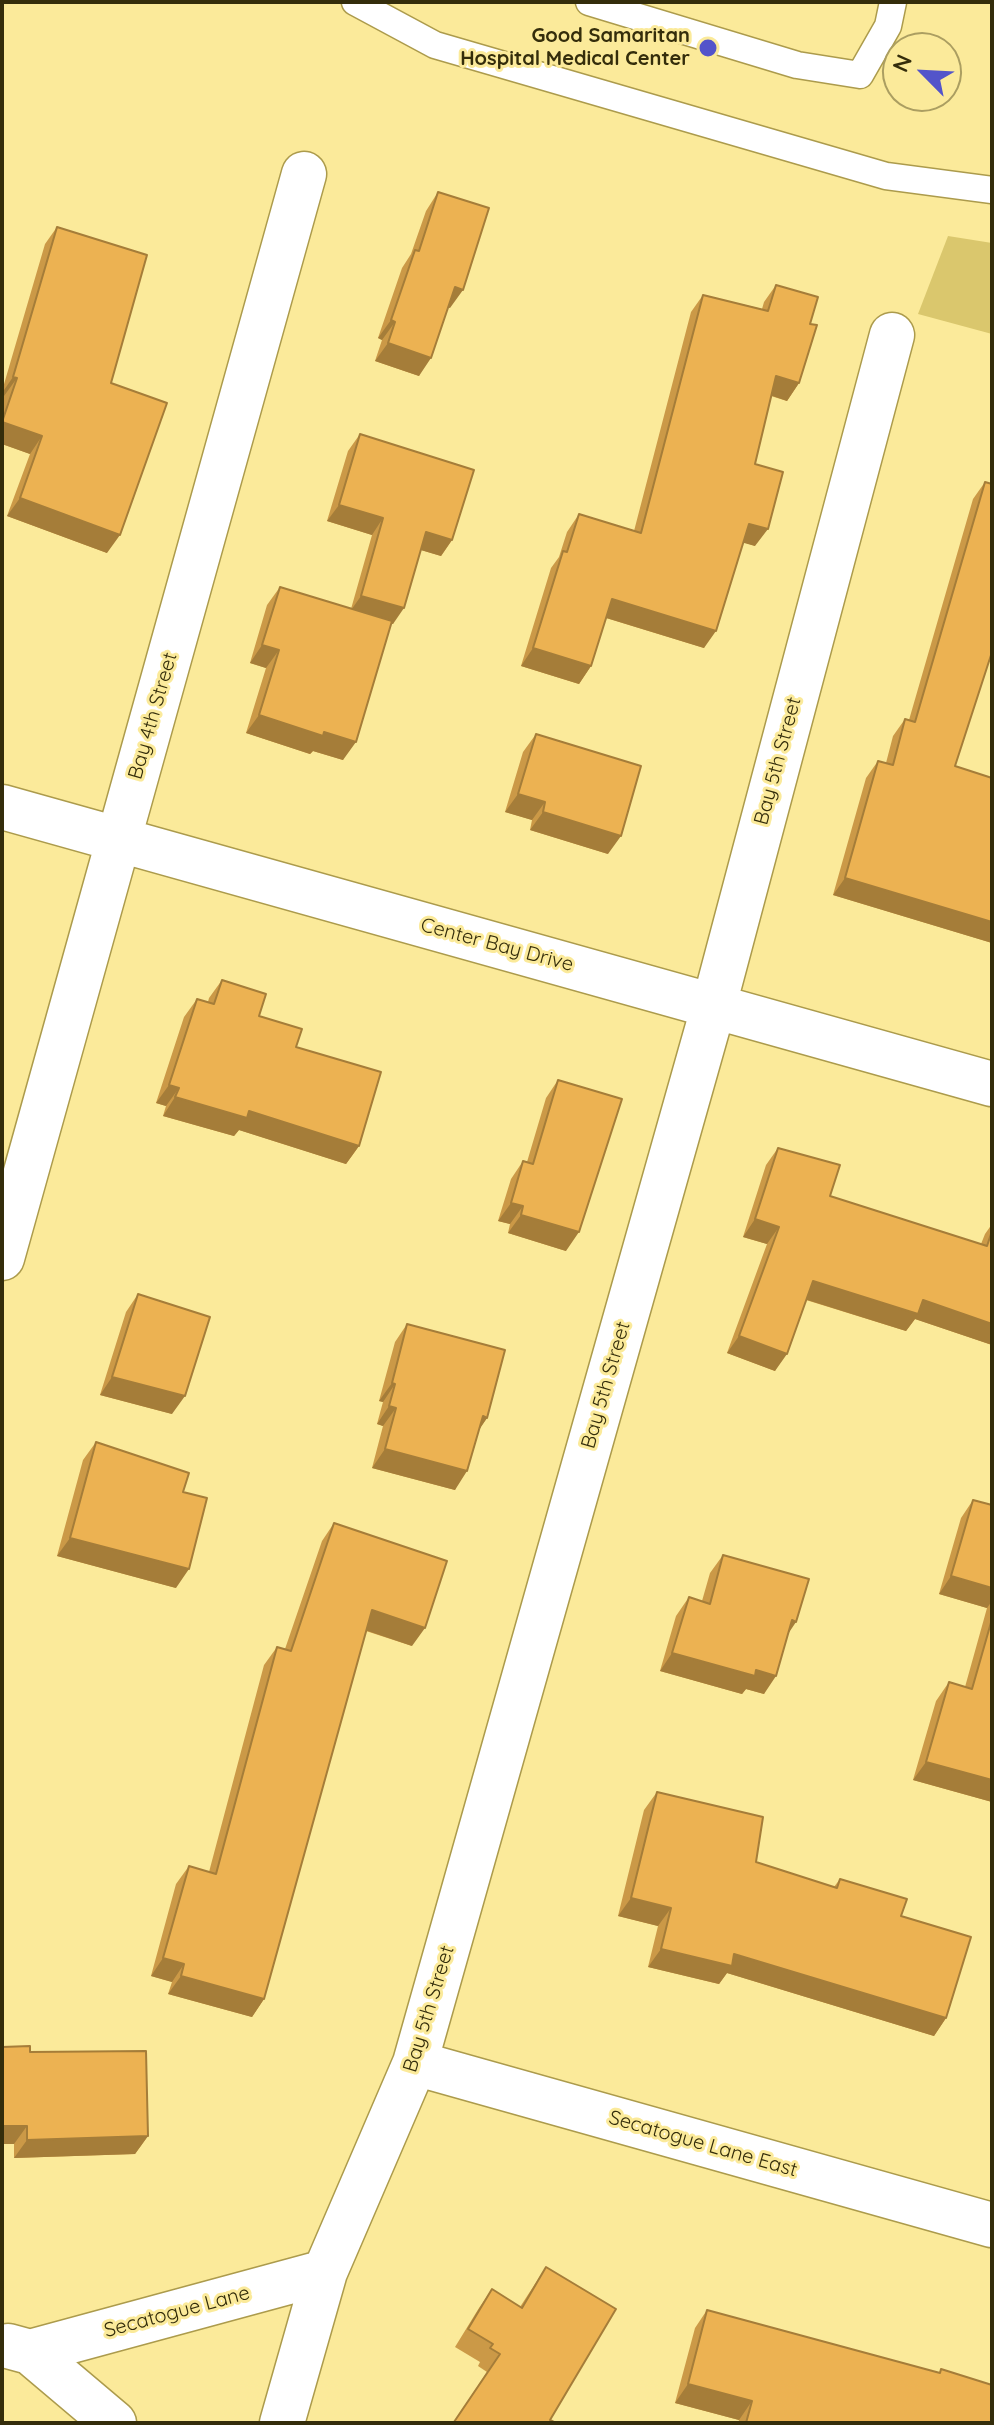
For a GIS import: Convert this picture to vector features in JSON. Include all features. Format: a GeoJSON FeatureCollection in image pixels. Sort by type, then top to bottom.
{"type":"FeatureCollection","features":[{"type":"Feature","properties":{"kind":"street","name":"Bay 4th Street"},"geometry":{"type":"LineString","coordinates":[[2,1258],[304,174]]}},
{"type":"Feature","properties":{"kind":"street","name":"Bay 5th Street"},"geometry":{"type":"LineString","coordinates":[[282,2423],[325,2272],[415,2063],[714,1005],[892,335]]}},
{"type":"Feature","properties":{"kind":"street","name":"Center Bay Drive"},"geometry":{"type":"LineString","coordinates":[[2,807],[992,1084]]}},
{"type":"Feature","properties":{"kind":"street","name":"Secatogue Lane East"},"geometry":{"type":"LineString","coordinates":[[415,2063],[992,2225]]}},
{"type":"Feature","properties":{"kind":"street","name":"Secatogue Lane"},"geometry":{"type":"LineString","coordinates":[[16,2348],[325,2272]]}},
{"type":"Feature","properties":{"kind":"street","name":"Secatogue Lane"},"geometry":{"type":"LineString","coordinates":[[16,2348],[114,2423]]}},
{"type":"Feature","properties":{"kind":"lane"},"geometry":{"type":"LineString","coordinates":[[355,2],[435,45],[886,176],[992,190]]}},
{"type":"Feature","properties":{"kind":"lane"},"geometry":{"type":"LineString","coordinates":[[589,2],[797,65],[860,75],[888,26],[893,2]]}},
{"type":"Feature","properties":{"kind":"shaded area"},"geometry":{"type":"Polygon","coordinates":[[[948,236],[992,243],[992,334],[918,314],[948,236]]]}},
{"type":"Feature","properties":{"kind":"building"},"geometry":{"type":"Polygon","coordinates":[[[438,192],[489,208],[463,290],[455,287],[431,358],[388,343],[395,322],[391,320],[415,250],[419,251],[438,192]]]}},
{"type":"Feature","properties":{"kind":"building"},"geometry":{"type":"Polygon","coordinates":[[[57,227],[147,255],[111,383],[167,403],[120,535],[20,498],[42,436],[2,422],[17,378],[13,377],[57,227]]]}},
{"type":"Feature","properties":{"kind":"building"},"geometry":{"type":"Polygon","coordinates":[[[776,285],[818,297],[810,324],[817,325],[799,383],[776,376],[755,464],[783,472],[768,529],[749,524],[716,631],[612,599],[591,666],[533,648],[563,551],[567,552],[579,514],[641,533],[703,295],[768,311],[776,285]]]}},
{"type":"Feature","properties":{"kind":"building"},"geometry":{"type":"Polygon","coordinates":[[[360,434],[474,470],[452,540],[426,532],[404,608],[361,596],[383,518],[339,505],[360,434]]]}},
{"type":"Feature","properties":{"kind":"building"},"geometry":{"type":"Polygon","coordinates":[[[985,482],[992,484],[992,652],[955,766],[992,778],[992,922],[845,878],[878,761],[893,765],[905,719],[915,722],[985,482]]]}},
{"type":"Feature","properties":{"kind":"building"},"geometry":{"type":"Polygon","coordinates":[[[280,587],[392,621],[356,742],[324,732],[323,736],[259,715],[279,650],[262,645],[280,587]]]}},
{"type":"Feature","properties":{"kind":"building"},"geometry":{"type":"Polygon","coordinates":[[[536,734],[641,766],[621,836],[543,812],[545,802],[518,794],[536,734]]]}},
{"type":"Feature","properties":{"kind":"building"},"geometry":{"type":"Polygon","coordinates":[[[222,980],[266,994],[259,1016],[302,1029],[296,1047],[381,1072],[359,1146],[249,1111],[247,1118],[175,1097],[179,1088],[169,1085],[197,999],[214,1004],[222,980]]]}},
{"type":"Feature","properties":{"kind":"building"},"geometry":{"type":"Polygon","coordinates":[[[558,1080],[622,1099],[579,1232],[521,1215],[523,1206],[511,1203],[523,1161],[533,1164],[558,1080]]]}},
{"type":"Feature","properties":{"kind":"building"},"geometry":{"type":"Polygon","coordinates":[[[778,1148],[840,1165],[830,1196],[987,1246],[992,1231],[992,1324],[923,1300],[918,1314],[813,1281],[787,1354],[739,1336],[779,1227],[755,1219],[778,1148]]]}},
{"type":"Feature","properties":{"kind":"building"},"geometry":{"type":"Polygon","coordinates":[[[138,1294],[210,1317],[185,1396],[112,1377],[138,1294]]]}},
{"type":"Feature","properties":{"kind":"building"},"geometry":{"type":"Polygon","coordinates":[[[407,1324],[505,1350],[487,1418],[483,1416],[467,1471],[385,1449],[396,1408],[389,1406],[395,1384],[392,1383],[407,1324]]]}},
{"type":"Feature","properties":{"kind":"building"},"geometry":{"type":"Polygon","coordinates":[[[96,1442],[189,1473],[183,1492],[207,1498],[189,1569],[70,1538],[96,1442]]]}},
{"type":"Feature","properties":{"kind":"building"},"geometry":{"type":"Polygon","coordinates":[[[973,1500],[992,1505],[992,1588],[951,1576],[973,1500]]]}},
{"type":"Feature","properties":{"kind":"building"},"geometry":{"type":"Polygon","coordinates":[[[334,1523],[447,1561],[425,1628],[372,1610],[264,1999],[181,1976],[184,1964],[163,1958],[189,1866],[216,1874],[277,1647],[291,1651],[334,1523]]]}},
{"type":"Feature","properties":{"kind":"building"},"geometry":{"type":"Polygon","coordinates":[[[723,1555],[809,1579],[796,1622],[792,1620],[776,1676],[756,1670],[755,1676],[672,1653],[689,1597],[710,1604],[723,1555]]]}},
{"type":"Feature","properties":{"kind":"building"},"geometry":{"type":"Polygon","coordinates":[[[992,1619],[992,1780],[926,1762],[949,1682],[972,1689],[992,1619]]]}},
{"type":"Feature","properties":{"kind":"building"},"geometry":{"type":"Polygon","coordinates":[[[657,1792],[763,1817],[756,1862],[837,1888],[840,1879],[907,1899],[901,1916],[971,1937],[946,2018],[734,1954],[732,1966],[661,1949],[671,1908],[631,1898],[657,1792]]]}},
{"type":"Feature","properties":{"kind":"building"},"geometry":{"type":"Polygon","coordinates":[[[30,2046],[30,2052],[146,2051],[148,2136],[27,2140],[27,2126],[2,2126],[2,2047],[30,2046]]]}},
{"type":"Feature","properties":{"kind":"building"},"geometry":{"type":"Polygon","coordinates":[[[546,2267],[616,2309],[550,2420],[556,2423],[454,2422],[500,2354],[490,2348],[493,2344],[468,2329],[492,2289],[522,2308],[546,2267]]]}},
{"type":"Feature","properties":{"kind":"building"},"geometry":{"type":"Polygon","coordinates":[[[707,2310],[940,2373],[941,2369],[992,2385],[992,2423],[746,2423],[752,2401],[688,2384],[707,2310]]]}},
{"type":"Feature","properties":{"kind":"place","name":"Good Samaritan Hospital Medical Center"},"geometry":{"type":"Point","coordinates":[708,48]}}]}
